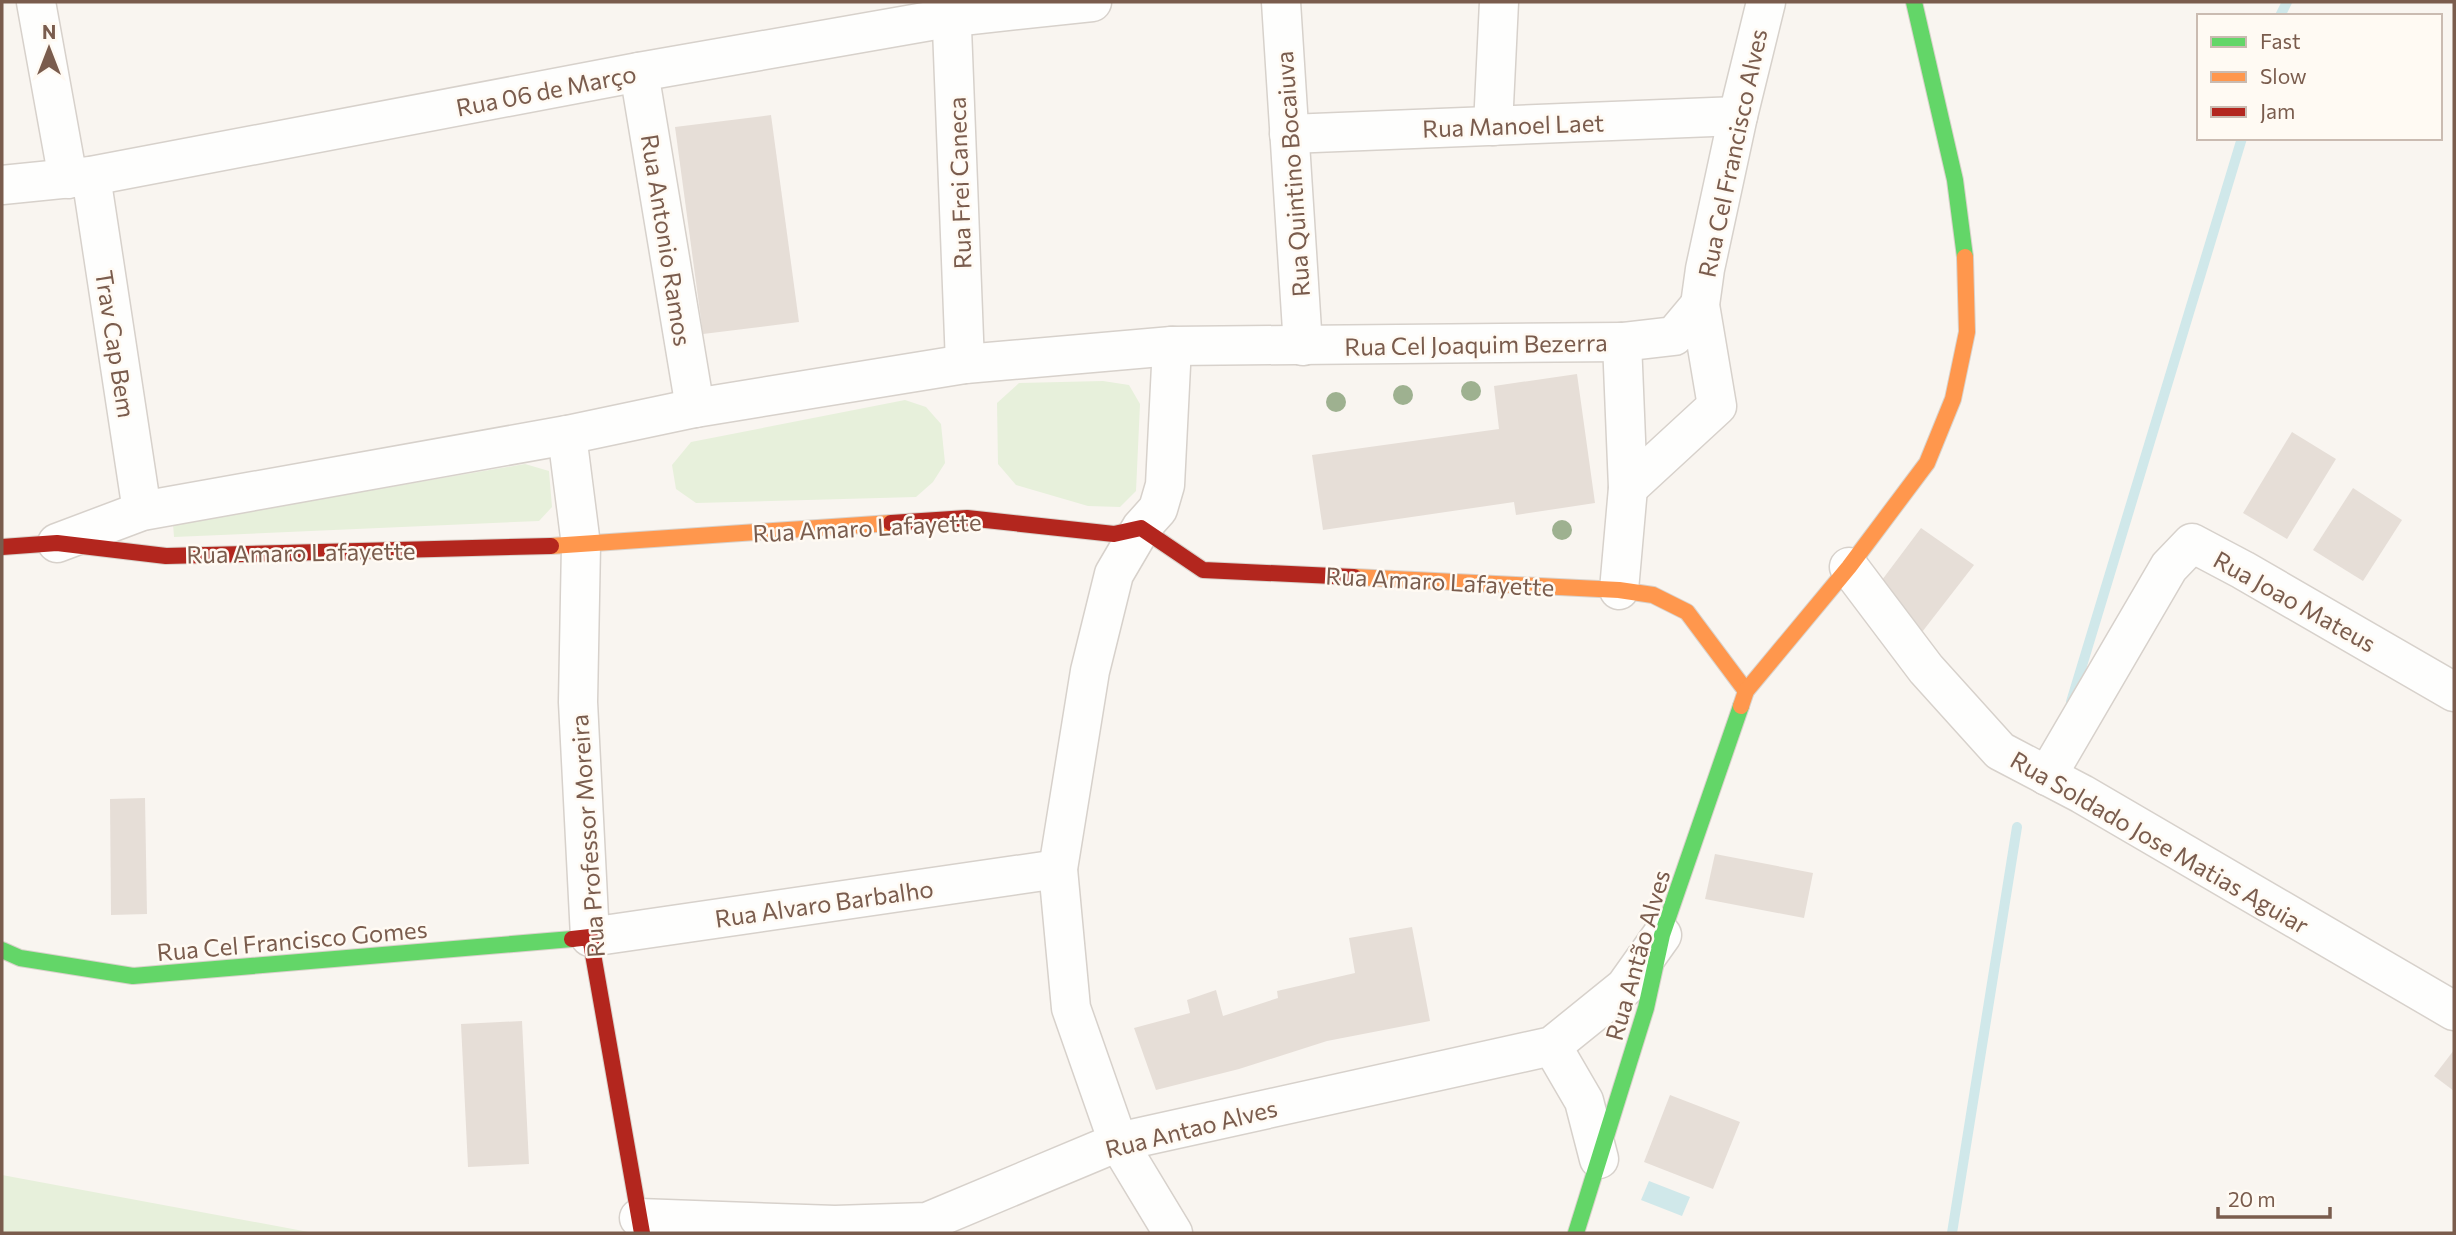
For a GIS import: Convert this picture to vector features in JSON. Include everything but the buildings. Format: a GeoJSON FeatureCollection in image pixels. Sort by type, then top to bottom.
{"type":"FeatureCollection","features":[{"type":"Feature","properties":{"kind":"street","name":"Trav Cap Bem"},"geometry":{"type":"LineString","coordinates":[[36,2],[80,178],[142,511]]}},
{"type":"Feature","properties":{"kind":"street","name":"Rua 06 de Março"},"geometry":{"type":"LineString","coordinates":[[2,185],[80,178],[952,10],[1092,2]]}},
{"type":"Feature","properties":{"kind":"street","name":"Rua Quintino Bocaiuva"},"geometry":{"type":"LineString","coordinates":[[1281,2],[1303,346]]}},
{"type":"Feature","properties":{"kind":"street"},"geometry":{"type":"LineString","coordinates":[[1493,126],[1499,2]]}},
{"type":"Feature","properties":{"kind":"street","name":"Rua Cel Francisco Alves"},"geometry":{"type":"LineString","coordinates":[[1700,305],[1705,269],[1738,116],[1766,2]]}},
{"type":"Feature","properties":{"kind":"street"},"geometry":{"type":"LineString","coordinates":[[1746,691],[1849,567],[1927,463],[1953,399],[1967,332],[1965,254],[1955,180],[1914,2]]}},
{"type":"Feature","properties":{"kind":"street","name":"Rua Frei Caneca"},"geometry":{"type":"LineString","coordinates":[[952,10],[965,364]]}},
{"type":"Feature","properties":{"kind":"street","name":"Rua Antonio Ramos"},"geometry":{"type":"LineString","coordinates":[[639,72],[695,408]]}},
{"type":"Feature","properties":{"kind":"street","name":"Rua Manoel Laet"},"geometry":{"type":"LineString","coordinates":[[1289,134],[1738,116]]}},
{"type":"Feature","properties":{"kind":"street"},"geometry":{"type":"LineString","coordinates":[[1628,488],[1717,406],[1700,305]]}},
{"type":"Feature","properties":{"kind":"street","name":"Rua Cel Joaquim Bezerra"},"geometry":{"type":"LineString","coordinates":[[1238,346],[1622,342],[1674,336],[1700,305]]}},
{"type":"Feature","properties":{"kind":"street"},"geometry":{"type":"LineString","coordinates":[[1619,590],[1628,488],[1622,342]]}},
{"type":"Feature","properties":{"kind":"street"},"geometry":{"type":"LineString","coordinates":[[1172,346],[1165,485],[1158,509],[1141,528],[1114,574],[1093,659],[1058,869],[1071,1008],[1118,1142],[1172,1233]]}},
{"type":"Feature","properties":{"kind":"street","name":"Rua Amaro Lafayette"},"geometry":{"type":"LineString","coordinates":[[57,543],[142,511],[567,435],[695,408],[965,364],[1172,346],[1238,346]]}},
{"type":"Feature","properties":{"kind":"street","name":"Rua Professor Moreira"},"geometry":{"type":"LineString","coordinates":[[567,435],[582,545],[578,702],[590,937],[640,1226]]}},
{"type":"Feature","properties":{"kind":"street","name":"Rua Amaro Lafayette"},"geometry":{"type":"LineString","coordinates":[[2,547],[57,543],[166,556],[582,545],[967,518],[1114,534],[1141,528],[1203,570],[1619,590],[1653,594],[1687,612],[1746,691]]}},
{"type":"Feature","properties":{"kind":"street","name":"Rua Joao Mateus"},"geometry":{"type":"LineString","coordinates":[[2047,776],[2169,567],[2192,543],[2454,692]]}},
{"type":"Feature","properties":{"kind":"street","name":"Rua Soldado Jose Matias Aguiar"},"geometry":{"type":"LineString","coordinates":[[1849,567],[1926,669],[2000,751],[2082,794],[2454,1011]]}},
{"type":"Feature","properties":{"kind":"street","name":"Rua Antão Alves"},"geometry":{"type":"LineString","coordinates":[[1576,1233],[1646,1008],[1662,935],[1746,691]]}},
{"type":"Feature","properties":{"kind":"street","name":"Rua Alvaro Barbalho"},"geometry":{"type":"LineString","coordinates":[[590,937],[1058,869]]}},
{"type":"Feature","properties":{"kind":"street","name":"Rua Antao Alves"},"geometry":{"type":"LineString","coordinates":[[640,1226],[927,1222],[1118,1142],[1552,1046],[1625,987],[1662,935]]}},
{"type":"Feature","properties":{"kind":"street","name":"Rua Cel Francisco Gomes"},"geometry":{"type":"LineString","coordinates":[[2,950],[20,958],[133,976],[590,937]]}},
{"type":"Feature","properties":{"kind":"street"},"geometry":{"type":"LineString","coordinates":[[1552,1046],[1584,1101],[1599,1159]]}},
{"type":"Feature","properties":{"kind":"green space"},"geometry":{"type":"Polygon","coordinates":[[[1103,381],[1129,385],[1140,404],[1136,491],[1120,507],[1088,506],[1016,485],[998,464],[997,403],[1019,383],[1103,381]]]}},
{"type":"Feature","properties":{"kind":"green space"},"geometry":{"type":"Polygon","coordinates":[[[905,400],[926,407],[941,424],[945,463],[933,482],[916,497],[696,503],[676,489],[672,465],[691,442],[905,400]]]}},
{"type":"Feature","properties":{"kind":"green space"},"geometry":{"type":"Polygon","coordinates":[[[525,464],[549,471],[552,507],[539,521],[174,537],[173,524],[525,464]]]}},
{"type":"Feature","properties":{"kind":"green space"},"geometry":{"type":"Polygon","coordinates":[[[2,1175],[314,1233],[2,1233],[2,1175]]]}},
{"type":"Feature","properties":{"kind":"water"},"geometry":{"type":"Polygon","coordinates":[[[1649,1181],[1690,1197],[1682,1216],[1641,1200],[1649,1181]]]}},
{"type":"Feature","properties":{"kind":"waterway"},"geometry":{"type":"LineString","coordinates":[[2281,14],[2287,2]]}},
{"type":"Feature","properties":{"kind":"waterway"},"geometry":{"type":"LineString","coordinates":[[2071,702],[2241,140]]}},
{"type":"Feature","properties":{"kind":"waterway"},"geometry":{"type":"LineString","coordinates":[[1952,1233],[2017,827]]}},
{"type":"Feature","properties":{"kind":"traffic: fast"},"geometry":{"type":"LineString","coordinates":[[1914,2],[1955,180],[1965,257]]}},
{"type":"Feature","properties":{"kind":"traffic: fast"},"geometry":{"type":"LineString","coordinates":[[1576,1233],[1646,1008],[1662,935],[1741,706]]}},
{"type":"Feature","properties":{"kind":"traffic: fast"},"geometry":{"type":"LineString","coordinates":[[2,950],[20,958],[133,976],[572,939]]}},
{"type":"Feature","properties":{"kind":"traffic: slow"},"geometry":{"type":"LineString","coordinates":[[1741,706],[1746,691],[1849,567],[1927,463],[1953,399],[1967,332],[1965,257]]}},
{"type":"Feature","properties":{"kind":"traffic: slow"},"geometry":{"type":"LineString","coordinates":[[551,546],[891,523]]}},
{"type":"Feature","properties":{"kind":"traffic: slow"},"geometry":{"type":"LineString","coordinates":[[1354,577],[1619,590],[1653,595],[1687,612],[1746,691]]}},
{"type":"Feature","properties":{"kind":"traffic: jam"},"geometry":{"type":"LineString","coordinates":[[891,523],[967,518],[1114,534],[1141,528],[1203,570],[1354,577]]}},
{"type":"Feature","properties":{"kind":"traffic: jam"},"geometry":{"type":"LineString","coordinates":[[2,547],[57,543],[166,556],[551,546]]}},
{"type":"Feature","properties":{"kind":"traffic: jam"},"geometry":{"type":"LineString","coordinates":[[572,939],[590,937],[642,1233]]}}]}
